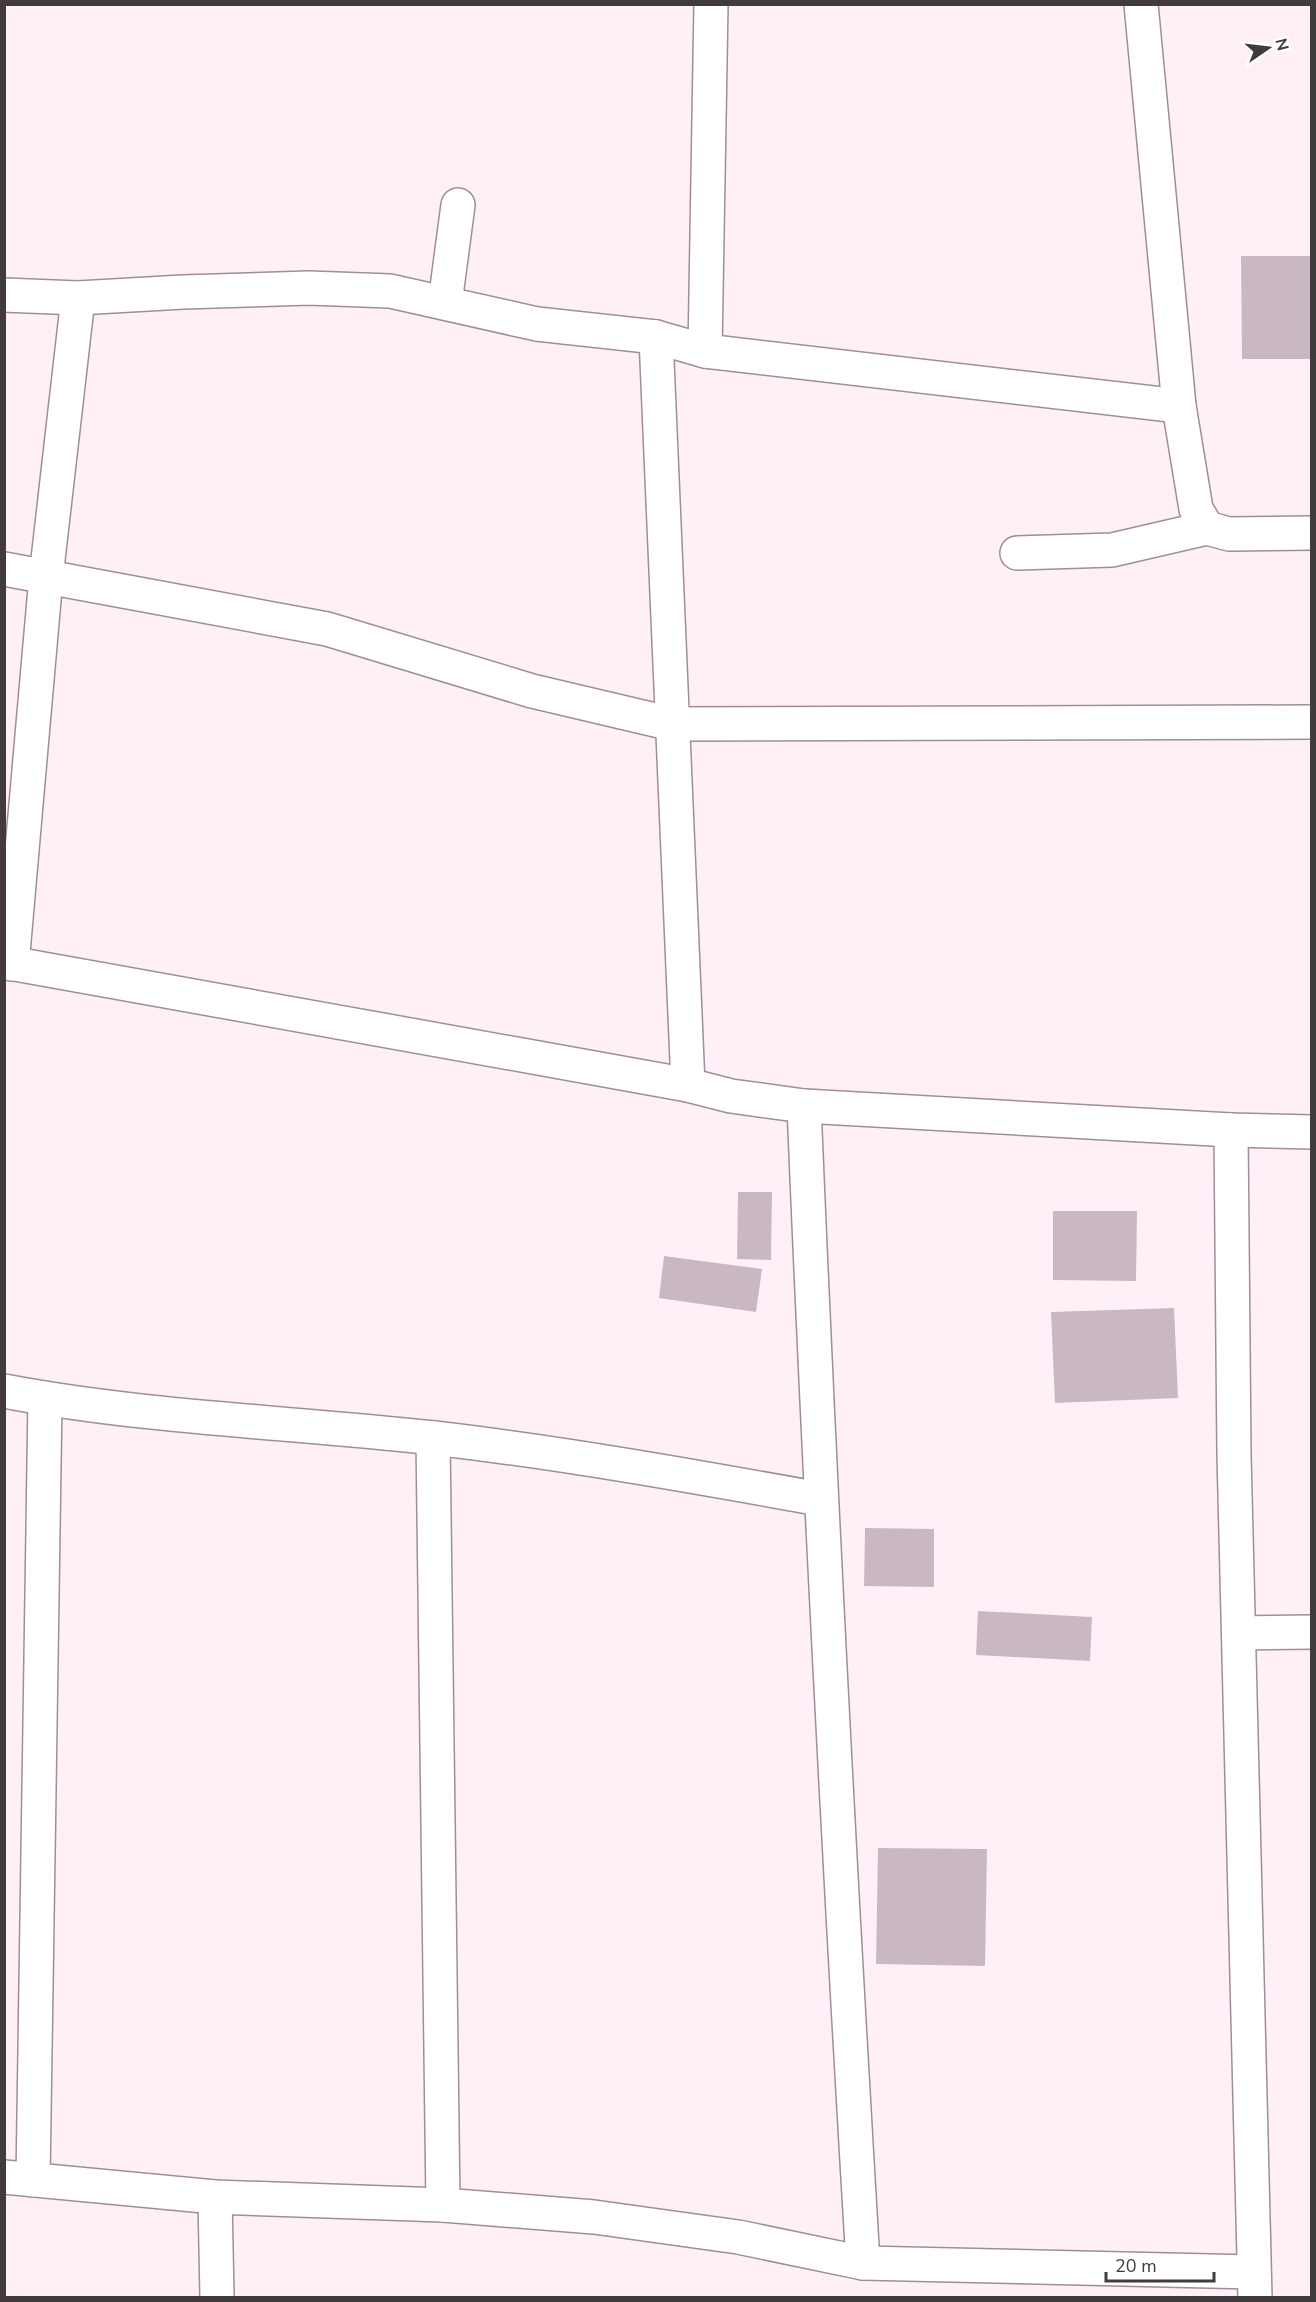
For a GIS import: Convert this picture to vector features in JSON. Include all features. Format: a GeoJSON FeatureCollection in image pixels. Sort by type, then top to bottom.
{"type":"FeatureCollection","features":[{"type":"Feature","properties":{"kind":"street"},"geometry":{"type":"LineString","coordinates":[[705,351],[711,4]]}},
{"type":"Feature","properties":{"kind":"street"},"geometry":{"type":"LineString","coordinates":[[1141,4],[1179,406],[1196,509],[1208,528]]}},
{"type":"Feature","properties":{"kind":"street"},"geometry":{"type":"LineString","coordinates":[[445,303],[458,206]]}},
{"type":"Feature","properties":{"kind":"street"},"geometry":{"type":"LineString","coordinates":[[4,295],[78,298],[309,288],[390,291],[537,324],[656,337],[705,351],[1179,406]]}},
{"type":"Feature","properties":{"kind":"street"},"geometry":{"type":"LineString","coordinates":[[78,298],[46,577],[8,963],[688,1085],[731,1096],[804,1106],[1231,1130],[1311,1132]]}},
{"type":"Feature","properties":{"kind":"street"},"geometry":{"type":"LineString","coordinates":[[656,337],[688,1085]]}},
{"type":"Feature","properties":{"kind":"street"},"geometry":{"type":"LineString","coordinates":[[1017,552],[1112,550],[1208,528],[1229,534],[1311,533]]}},
{"type":"Feature","properties":{"kind":"street"},"geometry":{"type":"LineString","coordinates":[[4,569],[327,629],[532,691],[672,724],[1311,722]]}},
{"type":"Feature","properties":{"kind":"street"},"geometry":{"type":"LineString","coordinates":[[804,1106],[820,1498],[840,1886],[864,2263]]}},
{"type":"Feature","properties":{"kind":"street"},"geometry":{"type":"LineString","coordinates":[[45,1399],[19,2178],[215,2197],[443,2205],[594,2217],[738,2237],[864,2263],[1254,2285],[1234,1454],[1231,1130]]}},
{"type":"Feature","properties":{"kind":"street"},"geometry":{"type":"LineString","coordinates":[[4,1391],[45,1399],[227,1421],[433,1438],[634,1466],[820,1498]]}},
{"type":"Feature","properties":{"kind":"street"},"geometry":{"type":"LineString","coordinates":[[433,1438],[443,2205]]}},
{"type":"Feature","properties":{"kind":"street"},"geometry":{"type":"LineString","coordinates":[[1239,1633],[1311,1632]]}},
{"type":"Feature","properties":{"kind":"street"},"geometry":{"type":"LineString","coordinates":[[215,2197],[218,2298]]}},
{"type":"Feature","properties":{"kind":"building"},"geometry":{"type":"Polygon","coordinates":[[[1241,256],[1312,256],[1312,359],[1242,359],[1241,256]]]}},
{"type":"Feature","properties":{"kind":"building"},"geometry":{"type":"Polygon","coordinates":[[[738,1192],[772,1192],[771,1260],[737,1259],[738,1192]]]}},
{"type":"Feature","properties":{"kind":"building"},"geometry":{"type":"Polygon","coordinates":[[[1053,1211],[1137,1211],[1136,1281],[1053,1280],[1053,1211]]]}},
{"type":"Feature","properties":{"kind":"building"},"geometry":{"type":"Polygon","coordinates":[[[664,1256],[762,1269],[756,1312],[659,1298],[664,1256]]]}},
{"type":"Feature","properties":{"kind":"building"},"geometry":{"type":"Polygon","coordinates":[[[1174,1308],[1178,1398],[1055,1403],[1051,1312],[1174,1308]]]}},
{"type":"Feature","properties":{"kind":"building"},"geometry":{"type":"Polygon","coordinates":[[[865,1528],[934,1529],[934,1587],[864,1586],[865,1528]]]}},
{"type":"Feature","properties":{"kind":"building"},"geometry":{"type":"Polygon","coordinates":[[[978,1611],[1092,1617],[1090,1661],[976,1655],[978,1611]]]}},
{"type":"Feature","properties":{"kind":"building"},"geometry":{"type":"Polygon","coordinates":[[[878,1848],[987,1849],[985,1966],[876,1964],[878,1848]]]}}]}
